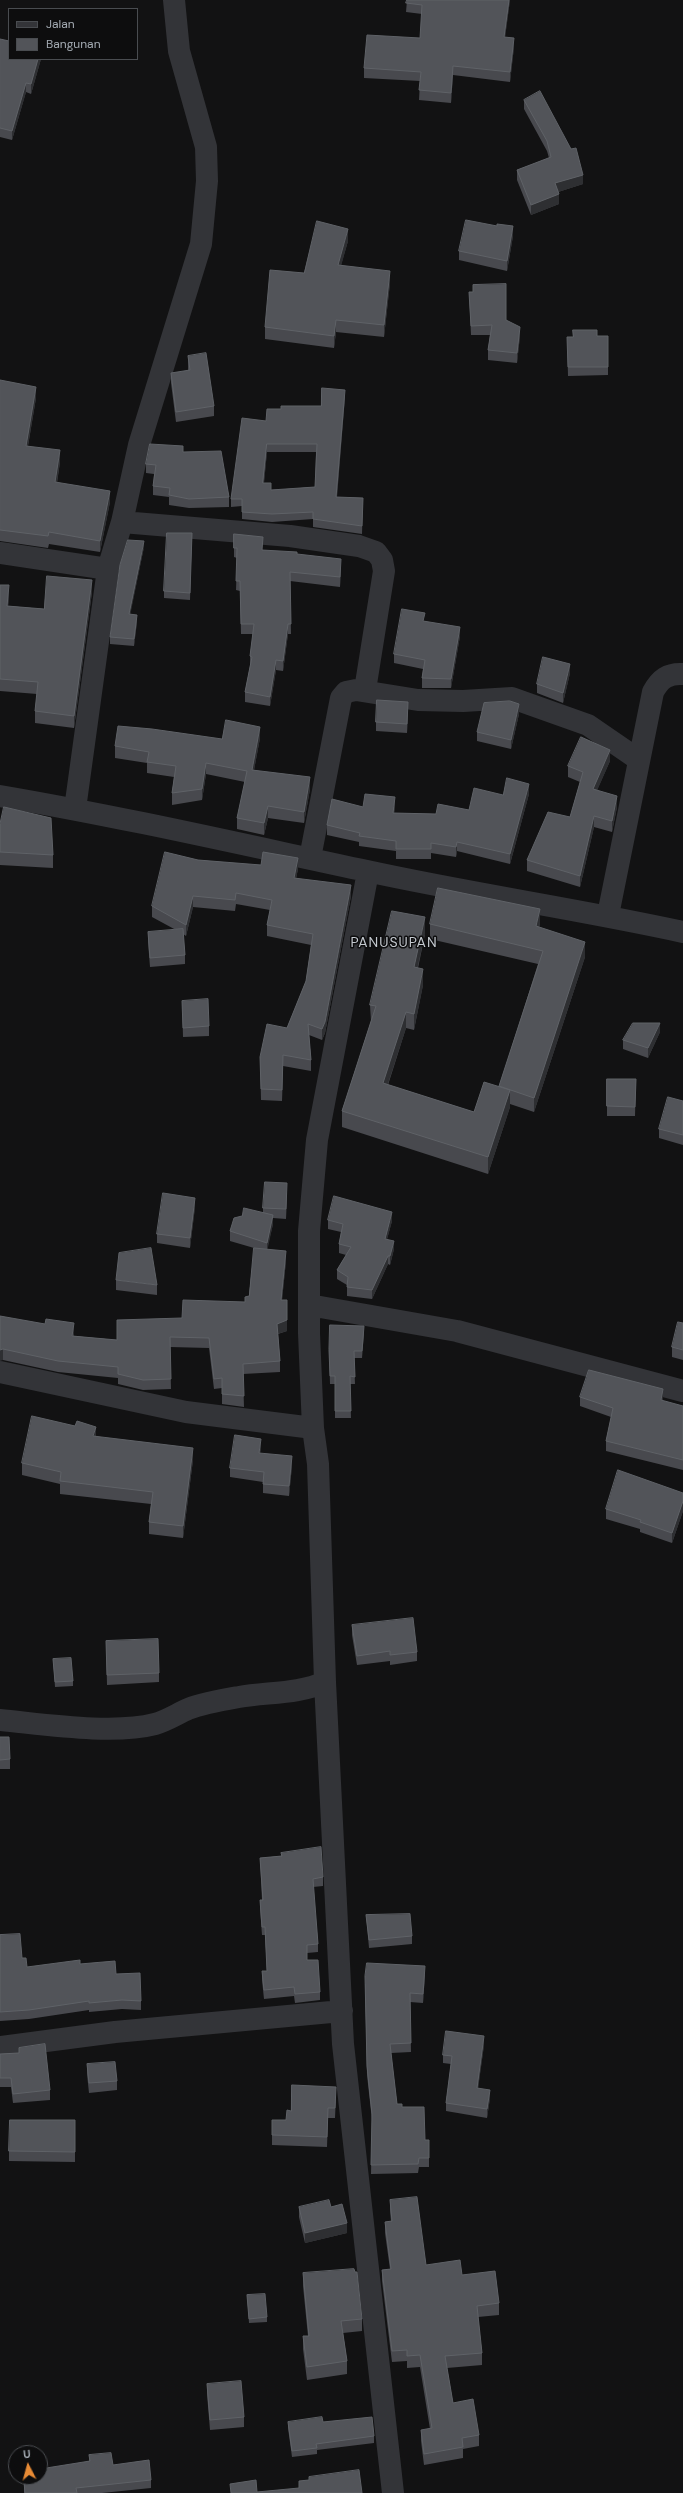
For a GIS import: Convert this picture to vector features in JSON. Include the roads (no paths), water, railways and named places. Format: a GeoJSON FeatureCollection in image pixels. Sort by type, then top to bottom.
{"type":"FeatureCollection","features":[{"type":"Feature","properties":{"kind":"street"},"geometry":{"type":"LineString","coordinates":[[75,808],[108,569],[122,522],[140,445],[201,244],[207,181],[206,147],[179,51],[174,0]]}},
{"type":"Feature","properties":{"kind":"street"},"geometry":{"type":"LineString","coordinates":[[122,522],[290,536],[359,546],[376,552],[382,560],[384,571],[364,690]]}},
{"type":"Feature","properties":{"kind":"street"},"geometry":{"type":"LineString","coordinates":[[0,553],[108,569]]}},
{"type":"Feature","properties":{"kind":"street"},"geometry":{"type":"LineString","coordinates":[[608,915],[653,692],[658,683],[667,675],[683,674]]}},
{"type":"Feature","properties":{"kind":"street"},"geometry":{"type":"LineString","coordinates":[[310,858],[341,698],[350,690],[364,690],[418,700],[463,701],[512,698],[588,725],[639,760]]}},
{"type":"Feature","properties":{"kind":"street"},"geometry":{"type":"LineString","coordinates":[[0,796],[75,808],[310,858],[368,872],[608,915],[683,932]]}},
{"type":"Feature","properties":{"kind":"street"},"geometry":{"type":"LineString","coordinates":[[368,872],[317,1140],[308,1231],[309,1305],[313,1428],[318,1464],[325,1682],[342,2011],[355,2162],[393,2493]]}},
{"type":"Feature","properties":{"kind":"street"},"geometry":{"type":"LineString","coordinates":[[309,1305],[457,1331],[683,1391]]}},
{"type":"Feature","properties":{"kind":"street"},"geometry":{"type":"LineString","coordinates":[[0,1372],[186,1412],[313,1428]]}},
{"type":"Feature","properties":{"kind":"street"},"geometry":{"type":"LineString","coordinates":[[0,1720],[56,1726],[120,1728],[148,1725],[190,1709],[226,1700],[258,1693],[313,1688],[325,1682]]}},
{"type":"Feature","properties":{"kind":"street"},"geometry":{"type":"LineString","coordinates":[[0,2047],[115,2032],[342,2011]]}},
{"type":"Feature","properties":{"kind":"district","name":"PANUSUPAN"},"geometry":{"type":"Point","coordinates":[394,943]}}]}
